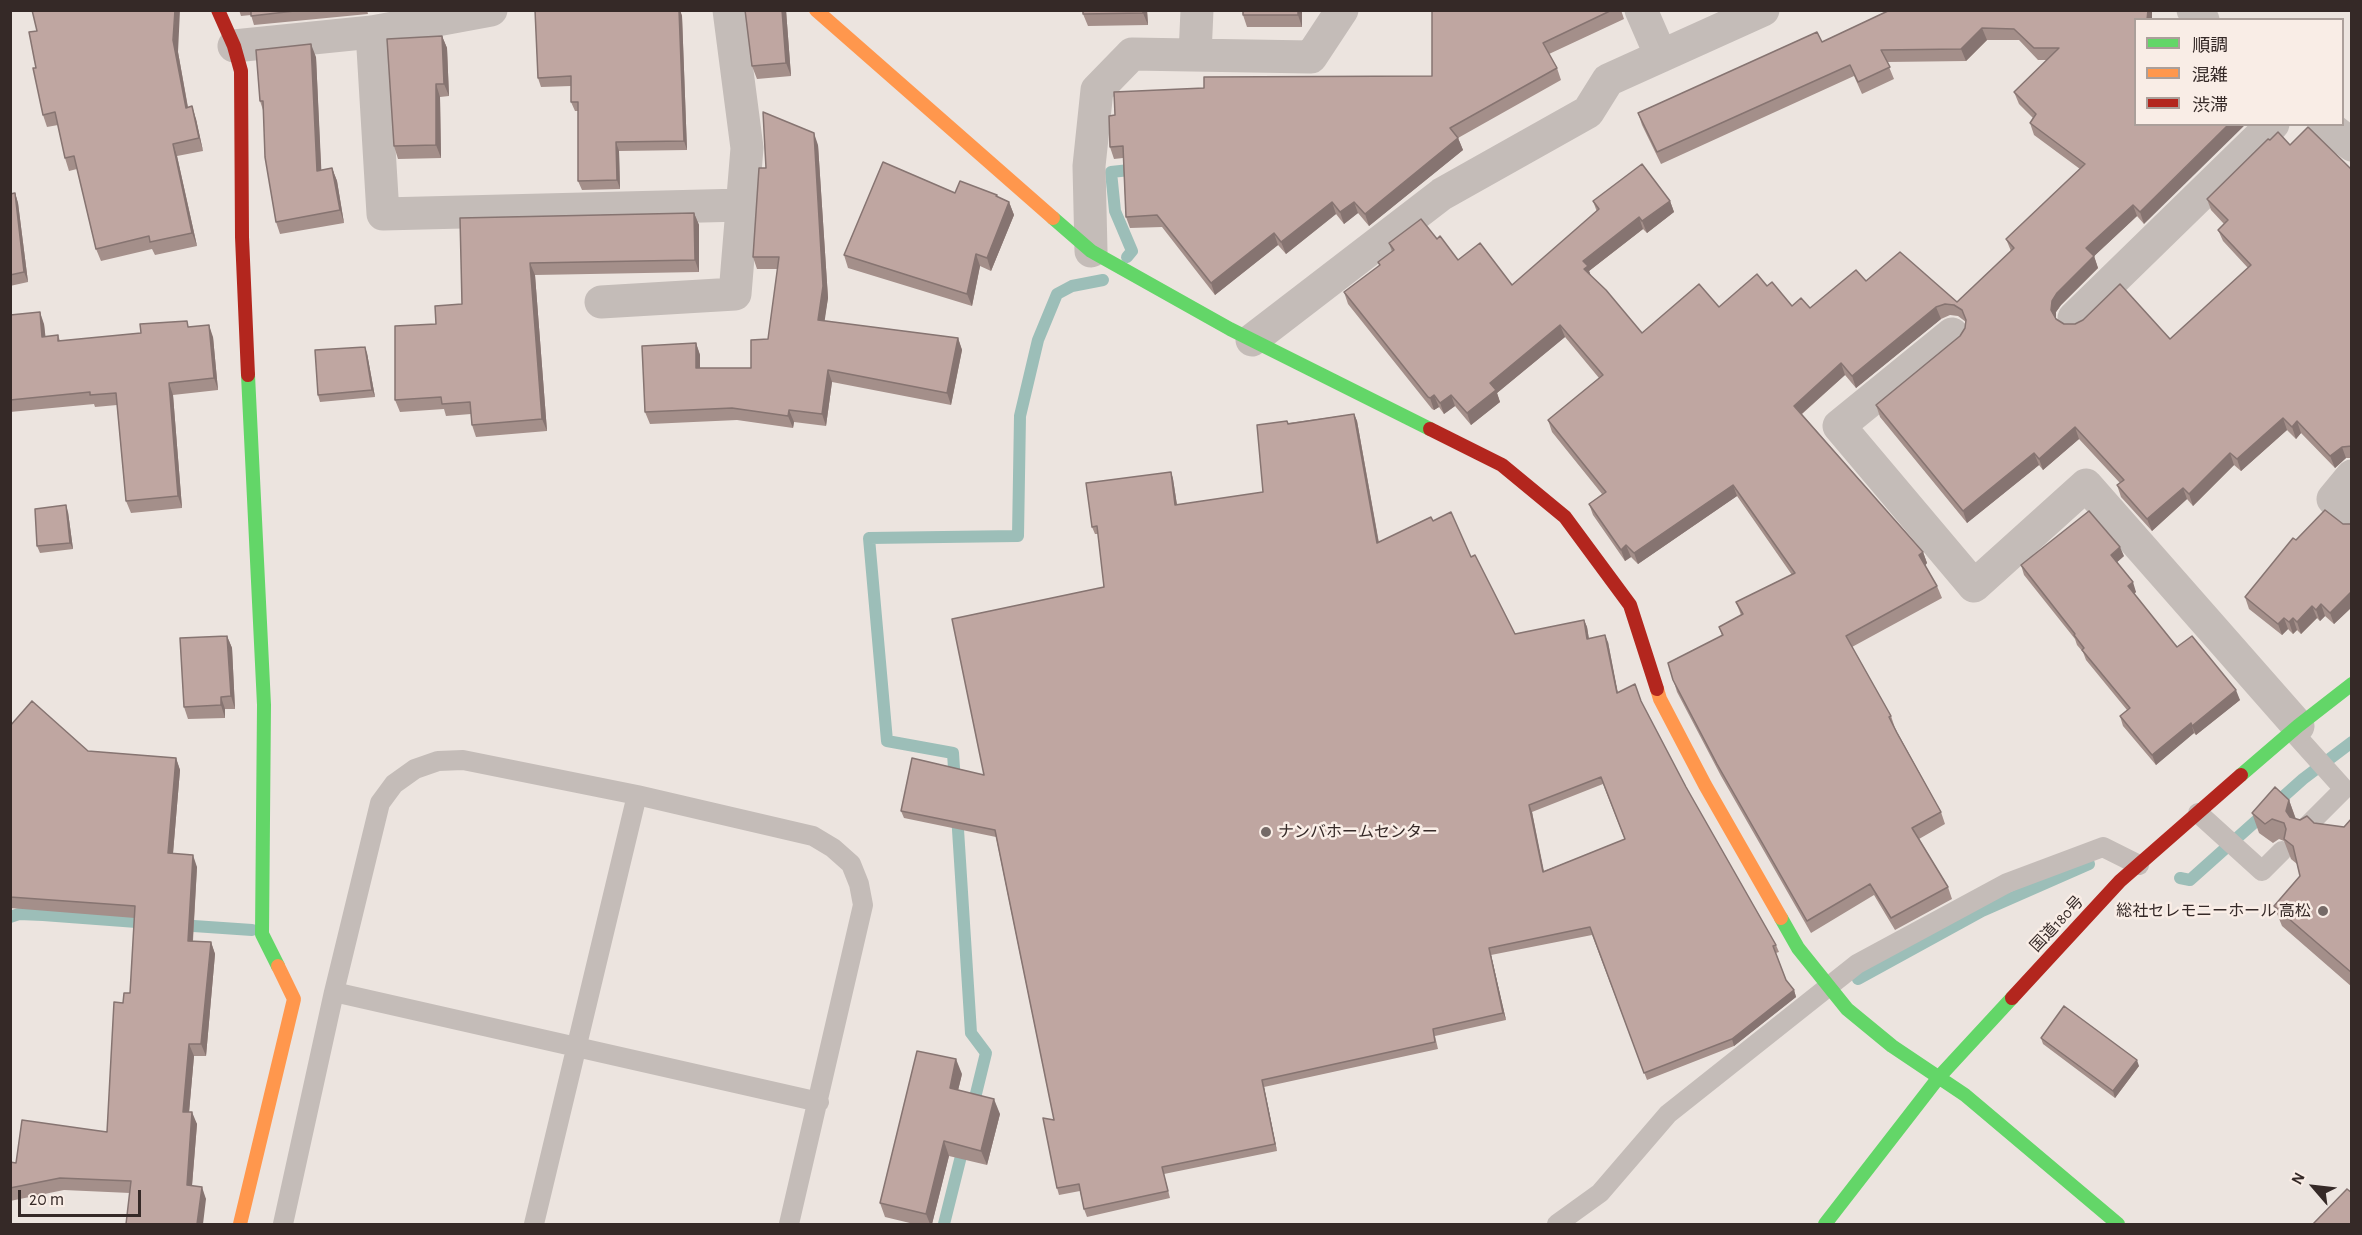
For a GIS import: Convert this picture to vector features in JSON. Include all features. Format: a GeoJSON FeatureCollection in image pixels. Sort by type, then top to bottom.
{"type":"FeatureCollection","features":[{"type":"Feature","properties":{"kind":"main road"},"geometry":{"type":"LineString","coordinates":[[218,10],[241,45],[242,237],[264,705],[262,934],[294,999],[240,1224]]}},
{"type":"Feature","properties":{"kind":"main road"},"geometry":{"type":"LineString","coordinates":[[816,10],[1091,251],[1252,340],[1502,465],[1565,518],[1630,605],[1660,699],[1705,785],[1798,948],[1847,1009],[1892,1046],[1965,1095],[2118,1224]]}},
{"type":"Feature","properties":{"kind":"main road","name":"国道180号"},"geometry":{"type":"LineString","coordinates":[[1826,1224],[1939,1077],[2120,881],[2295,728],[2352,684]]}},
{"type":"Feature","properties":{"kind":"street"},"geometry":{"type":"LineString","coordinates":[[241,45],[372,32],[490,10]]}},
{"type":"Feature","properties":{"kind":"street"},"geometry":{"type":"LineString","coordinates":[[601,302],[735,294],[747,148],[729,10]]}},
{"type":"Feature","properties":{"kind":"street"},"geometry":{"type":"LineString","coordinates":[[1195,55],[1197,10]]}},
{"type":"Feature","properties":{"kind":"street"},"geometry":{"type":"LineString","coordinates":[[1091,251],[1089,166],[1097,90],[1132,54],[1311,57],[1342,10]]}},
{"type":"Feature","properties":{"kind":"street"},"geometry":{"type":"LineString","coordinates":[[1641,10],[1661,56]]}},
{"type":"Feature","properties":{"kind":"street"},"geometry":{"type":"LineString","coordinates":[[1252,340],[1442,194],[1588,112],[1608,80],[1763,10]]}},
{"type":"Feature","properties":{"kind":"street"},"geometry":{"type":"LineString","coordinates":[[372,32],[383,214],[743,205]]}},
{"type":"Feature","properties":{"kind":"street"},"geometry":{"type":"LineString","coordinates":[[2074,318],[2271,126]]}},
{"type":"Feature","properties":{"kind":"street"},"geometry":{"type":"LineString","coordinates":[[2327,126],[2352,146]]}},
{"type":"Feature","properties":{"kind":"street"},"geometry":{"type":"LineString","coordinates":[[1952,334],[1839,426],[1974,586],[2086,484],[2295,728]]}},
{"type":"Feature","properties":{"kind":"street"},"geometry":{"type":"LineString","coordinates":[[2352,476],[2333,499],[2352,518]]}},
{"type":"Feature","properties":{"kind":"lane"},"geometry":{"type":"LineString","coordinates":[[2295,728],[2344,789],[2305,828]]}},
{"type":"Feature","properties":{"kind":"lane"},"geometry":{"type":"LineString","coordinates":[[283,1224],[334,992],[380,803],[394,784],[415,769],[438,761],[463,760],[637,795],[813,837],[833,848],[851,864],[859,884],[863,905],[789,1224]]}},
{"type":"Feature","properties":{"kind":"lane"},"geometry":{"type":"LineString","coordinates":[[534,1224],[637,795]]}},
{"type":"Feature","properties":{"kind":"lane"},"geometry":{"type":"LineString","coordinates":[[2198,813],[2262,871],[2282,851]]}},
{"type":"Feature","properties":{"kind":"lane"},"geometry":{"type":"LineString","coordinates":[[1557,1224],[1600,1193],[1668,1114],[1857,964],[2007,883],[2103,847],[2139,865]]}},
{"type":"Feature","properties":{"kind":"lane"},"geometry":{"type":"LineString","coordinates":[[334,992],[819,1102]]}},
{"type":"Feature","properties":{"kind":"building"},"geometry":{"type":"Polygon","coordinates":[[[32,10],[175,10],[173,40],[186,108],[192,106],[199,138],[173,144],[192,233],[150,242],[149,236],[96,249],[74,156],[65,158],[55,112],[43,115],[33,68],[36,68],[29,32],[37,31],[32,10]]]}},
{"type":"Feature","properties":{"kind":"building"},"geometry":{"type":"Polygon","coordinates":[[[251,10],[303,10],[251,16],[251,10]]]}},
{"type":"Feature","properties":{"kind":"building"},"geometry":{"type":"Polygon","coordinates":[[[535,10],[679,10],[684,141],[616,142],[617,180],[578,181],[578,102],[571,102],[571,76],[538,78],[535,10]]]}},
{"type":"Feature","properties":{"kind":"building"},"geometry":{"type":"Polygon","coordinates":[[[745,10],[782,10],[786,63],[752,66],[745,10]]]}},
{"type":"Feature","properties":{"kind":"building"},"geometry":{"type":"Polygon","coordinates":[[[1083,10],[1143,10],[1143,13],[1083,14],[1083,10]]]}},
{"type":"Feature","properties":{"kind":"building"},"geometry":{"type":"Polygon","coordinates":[[[1243,10],[1298,10],[1298,15],[1243,15],[1243,10]]]}},
{"type":"Feature","properties":{"kind":"building"},"geometry":{"type":"Polygon","coordinates":[[[1432,10],[1612,10],[1543,43],[1557,68],[1450,128],[1458,138],[1365,214],[1354,202],[1340,212],[1332,202],[1281,242],[1274,233],[1211,283],[1157,215],[1126,217],[1123,146],[1110,147],[1109,116],[1115,115],[1114,92],[1204,88],[1204,77],[1432,76],[1432,10]]]}},
{"type":"Feature","properties":{"kind":"building"},"geometry":{"type":"Polygon","coordinates":[[[1890,10],[2148,10],[2147,18],[2134,18],[2134,126],[2227,126],[2140,212],[2133,205],[2086,248],[2094,256],[2057,293],[2052,301],[2051,310],[2056,319],[2064,324],[2075,324],[2083,320],[2120,284],[2170,339],[2251,265],[2218,230],[2228,220],[2207,199],[2268,139],[2270,140],[2278,132],[2290,145],[2308,127],[2352,170],[2352,446],[2342,447],[2330,456],[2297,421],[2292,427],[2283,418],[2237,459],[2230,453],[2189,494],[2183,488],[2147,519],[2117,485],[2124,480],[2075,427],[2039,459],[2034,453],[1963,511],[1876,405],[1960,336],[1965,328],[1966,320],[1962,310],[1954,305],[1945,304],[1936,307],[1852,376],[1841,363],[1794,406],[1923,552],[1919,555],[1937,586],[1846,636],[1941,812],[1912,828],[1948,887],[1891,918],[1870,884],[1807,921],[1717,764],[1673,680],[1668,663],[1723,635],[1719,627],[1743,614],[1736,602],[1795,573],[1733,485],[1634,553],[1626,545],[1621,550],[1589,504],[1606,492],[1548,420],[1603,375],[1560,325],[1490,383],[1496,390],[1467,413],[1451,395],[1440,403],[1434,395],[1428,397],[1344,292],[1380,265],[1378,262],[1394,250],[1389,243],[1421,219],[1437,239],[1440,236],[1458,260],[1480,243],[1512,285],[1599,209],[1593,201],[1642,164],[1670,201],[1642,221],[1639,217],[1583,261],[1588,266],[1584,269],[1606,290],[1642,333],[1699,284],[1719,307],[1757,274],[1767,286],[1772,282],[1792,306],[1801,298],[1810,308],[1856,270],[1866,281],[1900,252],[1957,302],[2014,248],[2006,239],[2085,164],[2030,123],[2036,114],[2014,92],[2059,48],[2034,48],[2014,29],[1982,28],[1961,49],[1881,50],[1890,67],[1858,82],[1850,65],[1657,152],[1638,113],[1817,32],[1822,42],[1890,10]]]}},
{"type":"Feature","properties":{"kind":"building"},"geometry":{"type":"Polygon","coordinates":[[[442,36],[444,84],[436,84],[436,145],[394,146],[387,39],[442,36]]]}},
{"type":"Feature","properties":{"kind":"building"},"geometry":{"type":"Polygon","coordinates":[[[311,44],[317,171],[332,168],[340,210],[276,222],[265,157],[263,101],[260,101],[256,50],[311,44]]]}},
{"type":"Feature","properties":{"kind":"building"},"geometry":{"type":"Polygon","coordinates":[[[763,112],[814,133],[823,286],[818,320],[958,338],[947,393],[828,370],[822,414],[789,410],[788,416],[732,408],[645,412],[642,346],[696,343],[696,368],[751,368],[751,340],[768,339],[779,257],[753,257],[759,168],[766,168],[763,112]]]}},
{"type":"Feature","properties":{"kind":"building"},"geometry":{"type":"Polygon","coordinates":[[[883,162],[955,193],[960,181],[1009,202],[987,258],[976,254],[967,294],[844,255],[883,162]]]}},
{"type":"Feature","properties":{"kind":"building"},"geometry":{"type":"Polygon","coordinates":[[[15,193],[24,272],[10,275],[10,194],[15,193]]]}},
{"type":"Feature","properties":{"kind":"building"},"geometry":{"type":"Polygon","coordinates":[[[694,213],[695,260],[530,263],[542,419],[472,425],[470,402],[442,404],[441,397],[395,400],[395,326],[436,324],[435,306],[462,304],[460,218],[694,213]]]}},
{"type":"Feature","properties":{"kind":"building"},"geometry":{"type":"Polygon","coordinates":[[[40,312],[42,337],[58,335],[58,341],[141,333],[140,324],[187,321],[188,327],[209,325],[214,378],[169,383],[178,496],[126,501],[116,393],[90,395],[90,392],[10,400],[10,315],[40,312]]]}},
{"type":"Feature","properties":{"kind":"building"},"geometry":{"type":"Polygon","coordinates":[[[365,347],[372,390],[318,395],[315,350],[365,347]]]}},
{"type":"Feature","properties":{"kind":"building","name":"ナンバホームセンター"},"geometry":{"type":"Polygon","coordinates":[[[1354,414],[1377,543],[1431,517],[1433,521],[1451,512],[1471,557],[1475,555],[1515,634],[1584,620],[1587,639],[1605,635],[1617,693],[1635,684],[1641,701],[1686,787],[1776,945],[1773,946],[1786,980],[1794,990],[1732,1039],[1644,1073],[1590,927],[1489,948],[1503,1013],[1433,1029],[1435,1042],[1262,1080],[1275,1144],[1162,1167],[1168,1191],[1084,1209],[1079,1184],[1057,1188],[1043,1118],[1054,1120],[995,830],[901,811],[912,758],[984,775],[952,619],[1104,587],[1097,526],[1092,527],[1086,483],[1171,472],[1175,505],[1263,492],[1257,425],[1287,421],[1288,424],[1354,414]],[[1601,777],[1529,805],[1543,872],[1625,839],[1601,777]]]}},
{"type":"Feature","properties":{"kind":"building"},"geometry":{"type":"Polygon","coordinates":[[[66,505],[70,543],[37,546],[35,509],[66,505]]]}},
{"type":"Feature","properties":{"kind":"building"},"geometry":{"type":"Polygon","coordinates":[[[2325,510],[2343,524],[2352,524],[2352,593],[2330,613],[2321,604],[2316,610],[2312,606],[2297,622],[2293,618],[2289,622],[2284,618],[2278,624],[2245,597],[2293,538],[2296,540],[2325,510]]]}},
{"type":"Feature","properties":{"kind":"building"},"geometry":{"type":"Polygon","coordinates":[[[2089,511],[2120,547],[2111,555],[2133,582],[2128,586],[2177,647],[2192,636],[2236,690],[2152,755],[2120,716],[2130,708],[2082,650],[2084,648],[2075,634],[2021,565],[2089,511]]]}},
{"type":"Feature","properties":{"kind":"building"},"geometry":{"type":"Polygon","coordinates":[[[227,636],[231,696],[221,697],[221,705],[184,707],[180,638],[227,636]]]}},
{"type":"Feature","properties":{"kind":"building"},"geometry":{"type":"Polygon","coordinates":[[[32,701],[88,751],[176,758],[168,853],[193,855],[188,941],[211,942],[201,1044],[189,1044],[183,1112],[192,1112],[187,1185],[202,1187],[197,1224],[126,1224],[131,1181],[60,1178],[10,1188],[10,1162],[16,1163],[22,1120],[107,1132],[114,1002],[123,1003],[124,993],[130,993],[135,906],[10,897],[10,726],[32,701]]]}},
{"type":"Feature","properties":{"kind":"building","name":"総社セレモニーホール 高松"},"geometry":{"type":"Polygon","coordinates":[[[2275,787],[2289,800],[2286,811],[2290,817],[2300,820],[2307,816],[2314,823],[2344,827],[2352,818],[2352,973],[2274,906],[2300,876],[2293,846],[2284,839],[2286,829],[2284,823],[2272,819],[2265,824],[2252,813],[2275,787]]]}},
{"type":"Feature","properties":{"kind":"building"},"geometry":{"type":"Polygon","coordinates":[[[2064,1006],[2137,1060],[2113,1091],[2041,1038],[2064,1006]]]}},
{"type":"Feature","properties":{"kind":"building"},"geometry":{"type":"Polygon","coordinates":[[[917,1051],[956,1059],[950,1088],[994,1099],[981,1151],[944,1141],[926,1214],[880,1203],[917,1051]]]}},
{"type":"Feature","properties":{"kind":"building"},"geometry":{"type":"Polygon","coordinates":[[[2347,1189],[2352,1193],[2352,1224],[2313,1224],[2347,1189]]]}},
{"type":"Feature","properties":{"kind":"waterway"},"geometry":{"type":"LineString","coordinates":[[1127,257],[1132,251],[1115,211],[1111,172],[1139,169]]}},
{"type":"Feature","properties":{"kind":"waterway"},"geometry":{"type":"LineString","coordinates":[[955,784],[953,753],[887,741],[869,538],[1018,536],[1020,416],[1038,340],[1057,294],[1072,286],[1103,280]]}},
{"type":"Feature","properties":{"kind":"waterway"},"geometry":{"type":"LineString","coordinates":[[2180,878],[2190,880],[2303,779],[2352,742]]}},
{"type":"Feature","properties":{"kind":"waterway"},"geometry":{"type":"LineString","coordinates":[[957,814],[971,1033],[986,1053],[972,1110]]}},
{"type":"Feature","properties":{"kind":"waterway"},"geometry":{"type":"LineString","coordinates":[[1858,979],[1982,911],[2089,864]]}},
{"type":"Feature","properties":{"kind":"waterway"},"geometry":{"type":"LineString","coordinates":[[10,917],[19,914],[43,915],[150,923]]}},
{"type":"Feature","properties":{"kind":"waterway"},"geometry":{"type":"LineString","coordinates":[[179,925],[252,930]]}},
{"type":"Feature","properties":{"kind":"waterway"},"geometry":{"type":"LineString","coordinates":[[944,1224],[964,1144]]}},
{"type":"Feature","properties":{"kind":"traffic: fast"},"geometry":{"type":"LineString","coordinates":[[1053,218],[1091,251],[1230,329],[1430,429]]}},
{"type":"Feature","properties":{"kind":"traffic: fast"},"geometry":{"type":"LineString","coordinates":[[248,375],[264,705],[262,934],[278,966]]}},
{"type":"Feature","properties":{"kind":"traffic: fast"},"geometry":{"type":"LineString","coordinates":[[2241,775],[2352,684]]}},
{"type":"Feature","properties":{"kind":"traffic: fast"},"geometry":{"type":"LineString","coordinates":[[1781,918],[1798,948],[1847,1009],[1892,1046],[1965,1095],[2118,1224]]}},
{"type":"Feature","properties":{"kind":"traffic: fast"},"geometry":{"type":"LineString","coordinates":[[1825,1224],[1939,1077],[2012,998]]}},
{"type":"Feature","properties":{"kind":"traffic: slow"},"geometry":{"type":"LineString","coordinates":[[816,10],[1053,218]]}},
{"type":"Feature","properties":{"kind":"traffic: slow"},"geometry":{"type":"LineString","coordinates":[[1657,689],[1705,785],[1781,918]]}},
{"type":"Feature","properties":{"kind":"traffic: slow"},"geometry":{"type":"LineString","coordinates":[[240,1224],[294,999],[278,966]]}},
{"type":"Feature","properties":{"kind":"traffic: jam"},"geometry":{"type":"LineString","coordinates":[[218,10],[234,46],[241,71],[242,237],[248,375]]}},
{"type":"Feature","properties":{"kind":"traffic: jam"},"geometry":{"type":"LineString","coordinates":[[1430,429],[1502,465],[1565,517],[1630,605],[1657,689]]}},
{"type":"Feature","properties":{"kind":"traffic: jam"},"geometry":{"type":"LineString","coordinates":[[2012,998],[2120,881],[2241,775]]}},
{"type":"Feature","properties":{"kind":"place","name":"ナンバホームセンター"},"geometry":{"type":"Point","coordinates":[1266,832]}},
{"type":"Feature","properties":{"kind":"place","name":"総社セレモニーホール 高松"},"geometry":{"type":"Point","coordinates":[2323,911]}}]}
